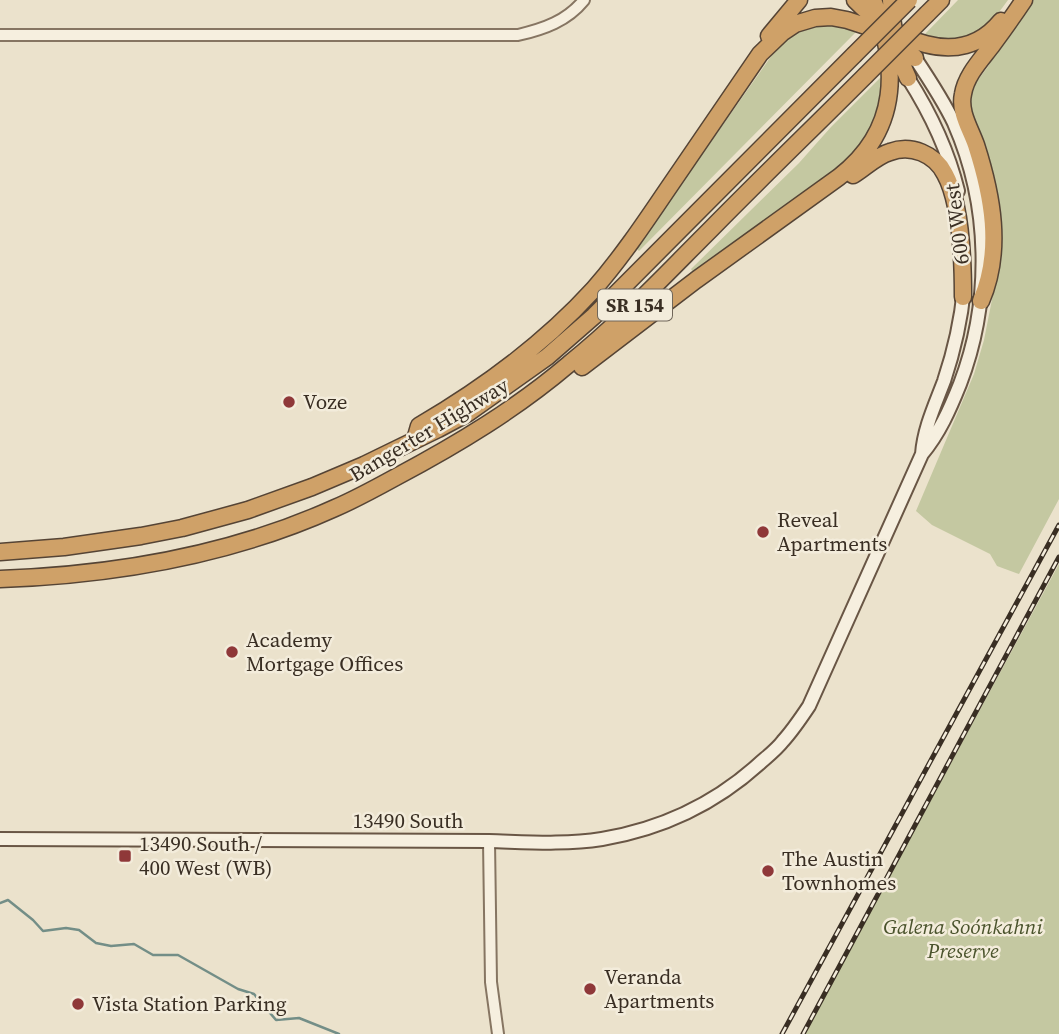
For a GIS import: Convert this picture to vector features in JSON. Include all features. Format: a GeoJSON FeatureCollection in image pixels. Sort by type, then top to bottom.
{"type":"FeatureCollection","features":[{"type":"Feature","properties":{"kind":"highway"},"geometry":{"type":"LineString","coordinates":[[760,54],[763,45],[799,0]]}},
{"type":"Feature","properties":{"kind":"highway"},"geometry":{"type":"LineString","coordinates":[[854,0],[915,58]]}},
{"type":"Feature","properties":{"kind":"highway"},"geometry":{"type":"LineString","coordinates":[[873,0],[908,78]]}},
{"type":"Feature","properties":{"kind":"highway"},"geometry":{"type":"LineString","coordinates":[[371,492],[400,486],[456,456],[511,421],[860,158],[874,138],[884,116],[889,94],[891,0]]}},
{"type":"Feature","properties":{"kind":"highway","name":"Bangerter Highway"},"geometry":{"type":"LineString","coordinates":[[0,552],[141,536],[248,510],[364,465],[468,413],[521,377],[579,330],[908,0]]}},
{"type":"Feature","properties":{"kind":"highway","name":"Bangerter Highway"},"geometry":{"type":"LineString","coordinates":[[0,579],[86,573],[132,566],[239,542],[303,521],[371,492],[480,430],[570,364],[617,322],[941,0]]}},
{"type":"Feature","properties":{"kind":"highway"},"geometry":{"type":"LineString","coordinates":[[415,440],[419,426],[511,365],[562,322],[595,288],[625,252],[760,54],[783,32],[807,19],[831,17],[936,47],[964,46],[992,31],[1017,0]]}},
{"type":"Feature","properties":{"kind":"highway"},"geometry":{"type":"LineString","coordinates":[[981,301],[992,262],[993,224],[986,180],[964,116],[962,98],[969,77],[1024,0]]}},
{"type":"Feature","properties":{"kind":"highway"},"geometry":{"type":"LineString","coordinates":[[796,207],[832,189],[889,152],[903,149],[926,154],[943,169],[950,185],[960,240],[963,296]]}},
{"type":"Feature","properties":{"kind":"main road","name":"600 West"},"geometry":{"type":"LineString","coordinates":[[915,58],[938,92],[954,123],[973,180],[983,255],[981,301],[965,371],[945,419],[932,443],[922,454]]}},
{"type":"Feature","properties":{"kind":"main road","name":"600 West"},"geometry":{"type":"LineString","coordinates":[[786,738],[809,706],[922,454],[925,433],[954,348],[965,268],[961,210],[946,149],[933,120],[908,78]]}},
{"type":"Feature","properties":{"kind":"main road","name":"13490 South"},"geometry":{"type":"LineString","coordinates":[[0,839],[560,843],[600,839],[638,831],[700,807],[753,769],[786,738]]}},
{"type":"Feature","properties":{"kind":"street"},"geometry":{"type":"LineString","coordinates":[[879,0],[889,32]]}},
{"type":"Feature","properties":{"kind":"street"},"geometry":{"type":"LineString","coordinates":[[0,35],[518,35],[545,29],[563,19],[582,3]]}},
{"type":"Feature","properties":{"kind":"street"},"geometry":{"type":"LineString","coordinates":[[489,841],[491,982],[498,1034]]}},
{"type":"Feature","properties":{"kind":"green space"},"geometry":{"type":"Polygon","coordinates":[[[958,0],[1008,0],[980,31],[948,40],[924,35],[958,0]]]}},
{"type":"Feature","properties":{"kind":"green space"},"geometry":{"type":"Polygon","coordinates":[[[1033,0],[1059,0],[1059,499],[1019,574],[997,566],[990,554],[932,525],[916,511],[974,374],[984,340],[998,269],[968,111],[970,91],[1033,0]]]}},
{"type":"Feature","properties":{"kind":"green space"},"geometry":{"type":"Polygon","coordinates":[[[813,25],[838,25],[857,31],[639,251],[636,248],[777,48],[813,25]]]}},
{"type":"Feature","properties":{"kind":"green space"},"geometry":{"type":"Polygon","coordinates":[[[882,76],[878,105],[870,129],[846,161],[693,272],[691,269],[799,163],[882,76]]]}},
{"type":"Feature","properties":{"kind":"green space","name":"Galena Soónkahni Preserve"},"geometry":{"type":"Polygon","coordinates":[[[1059,564],[1059,1034],[804,1034],[1059,564]]]}},
{"type":"Feature","properties":{"kind":"waterway"},"geometry":{"type":"LineString","coordinates":[[0,903],[8,900],[43,931],[66,928],[79,930],[96,943],[111,946],[134,944],[153,955],[178,955],[238,989],[254,994],[276,1020],[299,1018],[339,1034]]}},
{"type":"Feature","properties":{"kind":"railway"},"geometry":{"type":"LineString","coordinates":[[782,1034],[1059,525]]}},
{"type":"Feature","properties":{"kind":"railway"},"geometry":{"type":"LineString","coordinates":[[803,1034],[1059,557]]}},
{"type":"Feature","properties":{"kind":"place","name":"Voze"},"geometry":{"type":"Point","coordinates":[289,402]}},
{"type":"Feature","properties":{"kind":"place","name":"Reveal Apartments"},"geometry":{"type":"Point","coordinates":[763,532]}},
{"type":"Feature","properties":{"kind":"place","name":"Academy Mortgage Offices"},"geometry":{"type":"Point","coordinates":[232,652]}},
{"type":"Feature","properties":{"kind":"place","name":"13490 South / 400 West (WB)"},"geometry":{"type":"Point","coordinates":[125,856]}},
{"type":"Feature","properties":{"kind":"place","name":"The Austin Townhomes"},"geometry":{"type":"Point","coordinates":[768,871]}},
{"type":"Feature","properties":{"kind":"place","name":"Veranda Apartments"},"geometry":{"type":"Point","coordinates":[590,989]}},
{"type":"Feature","properties":{"kind":"place","name":"Vista Station Parking"},"geometry":{"type":"Point","coordinates":[78,1004]}}]}
